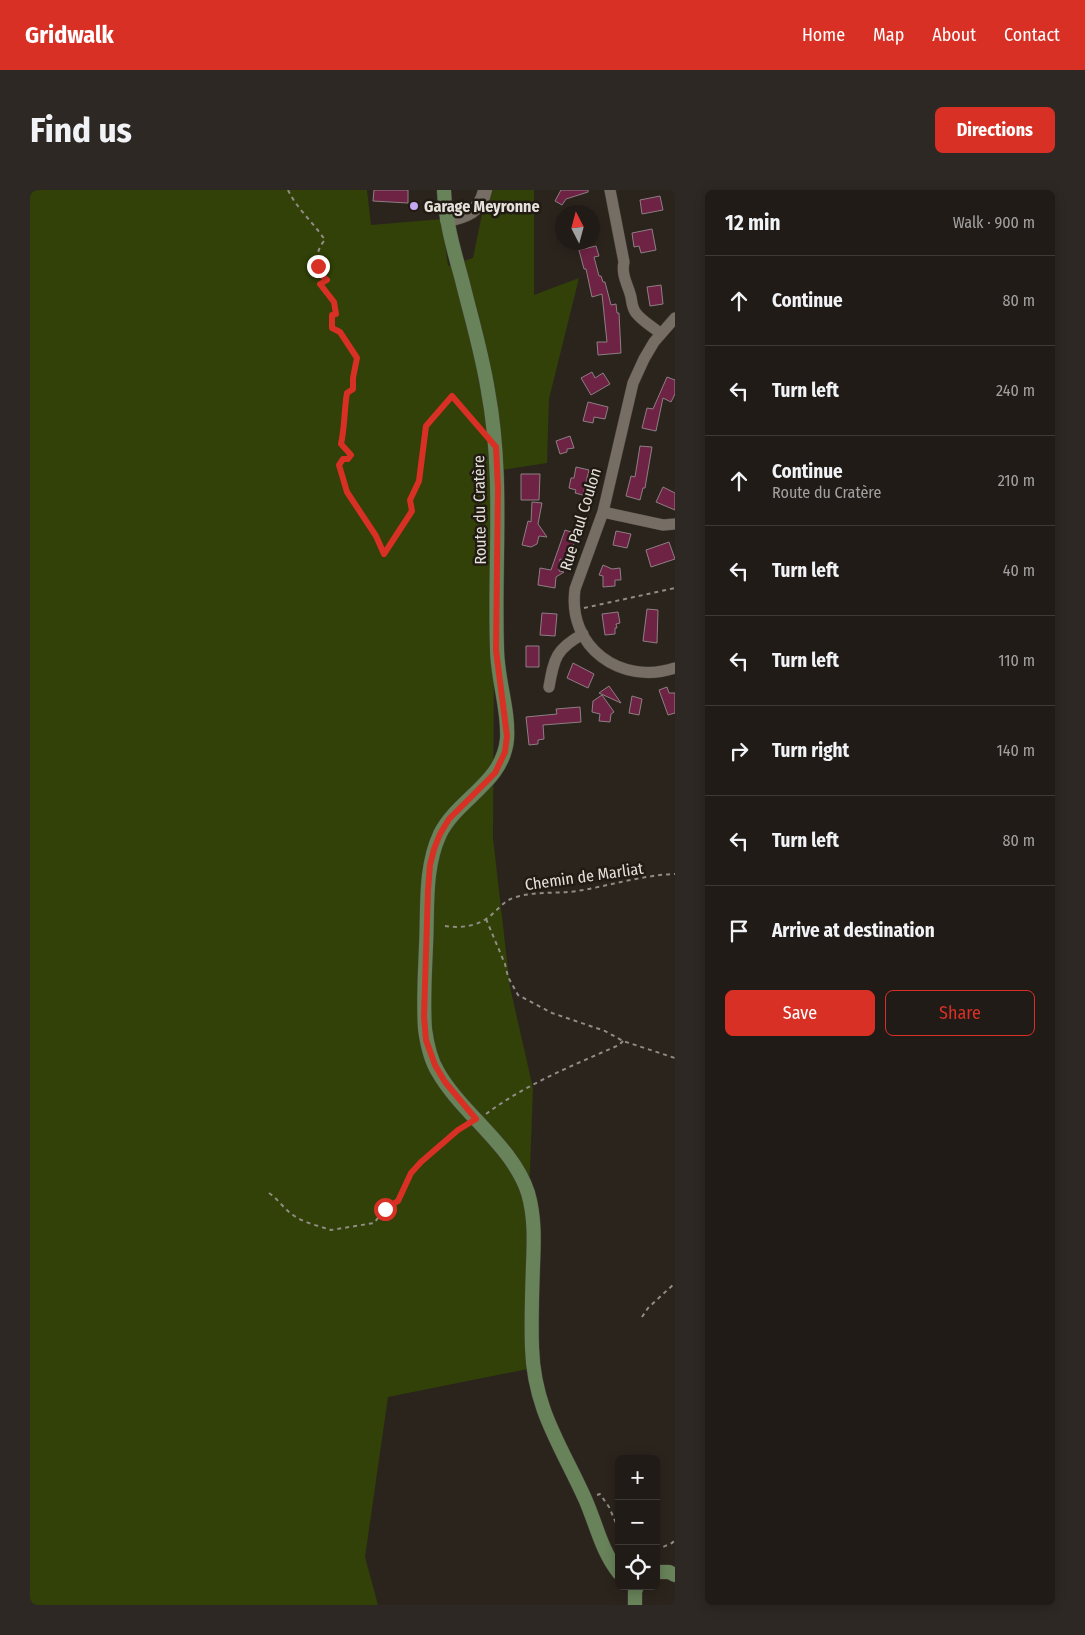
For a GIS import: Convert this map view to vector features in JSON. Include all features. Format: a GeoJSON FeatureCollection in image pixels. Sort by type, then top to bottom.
{"type":"FeatureCollection","features":[{"type":"Feature","properties":{"kind":"main road","name":"Route du Cratère"},"geometry":{"type":"LineString","coordinates":[[444,190],[447,220],[486,375],[496,447],[498,488],[496,650],[507,736],[505,752],[495,773],[456,812],[444,827],[432,857],[428,890],[424,1017],[426,1040],[439,1074],[476,1119]]}},
{"type":"Feature","properties":{"kind":"main road"},"geometry":{"type":"LineString","coordinates":[[476,1119],[512,1163],[529,1195],[534,1236],[531,1330],[533,1372],[538,1396],[550,1429],[585,1500],[604,1547],[615,1566]]}},
{"type":"Feature","properties":{"kind":"main road"},"geometry":{"type":"LineString","coordinates":[[604,1547],[615,1556]]}},
{"type":"Feature","properties":{"kind":"street"},"geometry":{"type":"LineString","coordinates":[[447,220],[464,216],[474,211],[481,204],[485,190]]}},
{"type":"Feature","properties":{"kind":"street"},"geometry":{"type":"LineString","coordinates":[[611,190],[624,262],[626,288],[637,314],[661,334]]}},
{"type":"Feature","properties":{"kind":"street","name":"Rue Paul Coulon"},"geometry":{"type":"LineString","coordinates":[[675,318],[644,358],[633,383],[602,512],[575,589],[575,611],[582,634],[594,651],[601,657],[621,668],[640,673],[661,672],[675,668]]}},
{"type":"Feature","properties":{"kind":"street"},"geometry":{"type":"LineString","coordinates":[[602,512],[663,526],[675,524]]}},
{"type":"Feature","properties":{"kind":"street"},"geometry":{"type":"LineString","coordinates":[[548,687],[551,673],[560,651],[565,645],[582,634]]}},
{"type":"Feature","properties":{"kind":"path"},"geometry":{"type":"LineString","coordinates":[[288,190],[299,210],[316,226],[325,240],[316,260],[318,266],[313,268],[327,280],[320,284],[334,302],[336,314],[332,315],[332,328],[340,332],[357,358],[353,389],[347,393],[346,398],[345,427],[341,444],[351,455],[348,459],[343,459],[339,465],[347,492],[372,530],[384,554],[412,511],[410,500],[419,481],[426,426],[452,396],[483,432]]}},
{"type":"Feature","properties":{"kind":"path"},"geometry":{"type":"LineString","coordinates":[[575,611],[675,588]]}},
{"type":"Feature","properties":{"kind":"path","name":"Chemin de Marliat"},"geometry":{"type":"LineString","coordinates":[[445,926],[459,928],[486,919],[502,903],[520,896],[574,891],[673,874]]}},
{"type":"Feature","properties":{"kind":"path"},"geometry":{"type":"LineString","coordinates":[[486,919],[505,964],[508,977],[518,995],[552,1013],[605,1031],[623,1041],[675,1058]]}},
{"type":"Feature","properties":{"kind":"path"},"geometry":{"type":"LineString","coordinates":[[269,1193],[292,1215],[324,1228],[332,1230],[374,1223],[385,1209],[398,1201],[411,1173],[458,1130],[522,1090],[619,1045],[623,1041]]}},
{"type":"Feature","properties":{"kind":"path"},"geometry":{"type":"LineString","coordinates":[[642,1317],[648,1308],[675,1283]]}},
{"type":"Feature","properties":{"kind":"path"},"geometry":{"type":"LineString","coordinates":[[585,1500],[600,1494],[609,1507],[615,1521]]}},
{"type":"Feature","properties":{"kind":"path"},"geometry":{"type":"LineString","coordinates":[[660,1548],[675,1540]]}},
{"type":"Feature","properties":{"kind":"green space"},"geometry":{"type":"Polygon","coordinates":[[[30,190],[367,190],[371,225],[442,219],[448,266],[473,258],[487,190],[534,190],[534,295],[579,278],[549,399],[547,463],[495,471],[493,838],[510,987],[533,1088],[529,1196],[533,1368],[388,1397],[365,1557],[378,1605],[30,1605],[30,190]]]}},
{"type":"Feature","properties":{"kind":"building"},"geometry":{"type":"Polygon","coordinates":[[[374,190],[408,190],[408,203],[373,201],[374,190]]]}},
{"type":"Feature","properties":{"kind":"building"},"geometry":{"type":"Polygon","coordinates":[[[561,190],[588,190],[588,192],[566,199],[562,205],[555,201],[561,190]]]}},
{"type":"Feature","properties":{"kind":"building"},"geometry":{"type":"Polygon","coordinates":[[[660,196],[663,210],[642,214],[640,200],[660,196]]]}},
{"type":"Feature","properties":{"kind":"building"},"geometry":{"type":"Polygon","coordinates":[[[652,229],[656,250],[641,253],[639,246],[634,247],[632,233],[652,229]]]}},
{"type":"Feature","properties":{"kind":"building"},"geometry":{"type":"Polygon","coordinates":[[[579,250],[597,250],[599,256],[594,257],[599,276],[605,282],[611,305],[616,304],[617,313],[619,313],[621,353],[598,355],[597,342],[607,342],[602,294],[592,297],[586,269],[584,269],[579,250]]]}},
{"type":"Feature","properties":{"kind":"building"},"geometry":{"type":"Polygon","coordinates":[[[661,285],[663,304],[650,306],[647,287],[661,285]]]}},
{"type":"Feature","properties":{"kind":"building"},"geometry":{"type":"Polygon","coordinates":[[[592,372],[595,378],[603,373],[610,384],[591,395],[581,378],[592,372]]]}},
{"type":"Feature","properties":{"kind":"building"},"geometry":{"type":"Polygon","coordinates":[[[667,377],[675,380],[675,394],[671,402],[663,398],[656,431],[642,428],[647,408],[653,409],[667,377]]]}},
{"type":"Feature","properties":{"kind":"building"},"geometry":{"type":"Polygon","coordinates":[[[588,402],[608,407],[605,419],[594,417],[593,423],[583,421],[588,402]]]}},
{"type":"Feature","properties":{"kind":"building"},"geometry":{"type":"Polygon","coordinates":[[[570,436],[574,448],[567,449],[567,452],[560,454],[556,441],[570,436]]]}},
{"type":"Feature","properties":{"kind":"building"},"geometry":{"type":"Polygon","coordinates":[[[640,446],[652,447],[645,488],[643,488],[640,500],[626,496],[631,476],[635,477],[640,446]]]}},
{"type":"Feature","properties":{"kind":"building"},"geometry":{"type":"Polygon","coordinates":[[[576,467],[589,470],[583,495],[575,493],[576,490],[569,488],[571,478],[574,478],[576,467]]]}},
{"type":"Feature","properties":{"kind":"building"},"geometry":{"type":"Polygon","coordinates":[[[521,474],[540,474],[539,500],[521,500],[521,474]]]}},
{"type":"Feature","properties":{"kind":"building"},"geometry":{"type":"Polygon","coordinates":[[[663,487],[675,493],[675,510],[656,502],[663,487]]]}},
{"type":"Feature","properties":{"kind":"building"},"geometry":{"type":"Polygon","coordinates":[[[532,502],[542,503],[538,524],[547,537],[539,536],[537,544],[531,547],[522,545],[528,521],[531,522],[532,502]]]}},
{"type":"Feature","properties":{"kind":"building"},"geometry":{"type":"Polygon","coordinates":[[[565,530],[577,534],[568,562],[560,559],[559,571],[564,572],[556,577],[555,588],[538,585],[540,568],[551,570],[565,530]]]}},
{"type":"Feature","properties":{"kind":"building"},"geometry":{"type":"Polygon","coordinates":[[[616,531],[631,534],[627,548],[613,545],[616,531]]]}},
{"type":"Feature","properties":{"kind":"building"},"geometry":{"type":"Polygon","coordinates":[[[669,542],[675,559],[651,567],[646,550],[669,542]]]}},
{"type":"Feature","properties":{"kind":"building"},"geometry":{"type":"Polygon","coordinates":[[[603,565],[612,569],[620,568],[621,580],[615,580],[615,586],[603,587],[603,576],[599,575],[603,565]]]}},
{"type":"Feature","properties":{"kind":"building"},"geometry":{"type":"Polygon","coordinates":[[[647,609],[658,610],[657,643],[643,641],[647,609]]]}},
{"type":"Feature","properties":{"kind":"building"},"geometry":{"type":"Polygon","coordinates":[[[618,612],[620,623],[616,624],[615,634],[605,635],[602,614],[618,612]]]}},
{"type":"Feature","properties":{"kind":"building"},"geometry":{"type":"Polygon","coordinates":[[[542,613],[557,614],[555,636],[540,635],[542,613]]]}},
{"type":"Feature","properties":{"kind":"building"},"geometry":{"type":"Polygon","coordinates":[[[526,646],[539,646],[539,667],[526,667],[526,646]]]}},
{"type":"Feature","properties":{"kind":"building"},"geometry":{"type":"Polygon","coordinates":[[[573,663],[594,674],[588,688],[567,678],[573,663]]]}},
{"type":"Feature","properties":{"kind":"building"},"geometry":{"type":"Polygon","coordinates":[[[609,686],[621,703],[599,693],[609,686]]]}},
{"type":"Feature","properties":{"kind":"building"},"geometry":{"type":"Polygon","coordinates":[[[667,687],[669,693],[675,693],[675,713],[668,715],[659,690],[667,687]]]}},
{"type":"Feature","properties":{"kind":"building"},"geometry":{"type":"Polygon","coordinates":[[[602,695],[614,712],[611,714],[610,722],[599,721],[600,714],[592,712],[593,701],[602,695]]]}},
{"type":"Feature","properties":{"kind":"building"},"geometry":{"type":"Polygon","coordinates":[[[632,696],[642,699],[639,715],[629,713],[632,696]]]}},
{"type":"Feature","properties":{"kind":"building"},"geometry":{"type":"Polygon","coordinates":[[[580,707],[581,722],[543,725],[544,739],[538,740],[538,744],[529,745],[526,717],[557,714],[556,709],[580,707]]]}},
{"type":"Feature","properties":{"kind":"place","name":"Garage Meyronne"},"geometry":{"type":"Point","coordinates":[414,206]}},
{"type":"Feature","properties":{"kind":"route"},"geometry":{"type":"LineString","coordinates":[[318,266],[313,268],[327,280],[320,284],[334,302],[336,314],[332,315],[332,328],[340,332],[357,358],[353,389],[347,393],[344,410],[345,427],[341,444],[351,455],[348,459],[343,459],[339,465],[347,492],[369,524],[384,554],[412,511],[410,500],[419,481],[426,426],[452,396],[496,447],[498,525],[496,650],[506,716],[505,752],[495,773],[449,819],[434,849],[428,890],[424,1017],[426,1040],[439,1074],[476,1119],[458,1130],[421,1162],[411,1173],[398,1201],[385,1209]]}}]}
